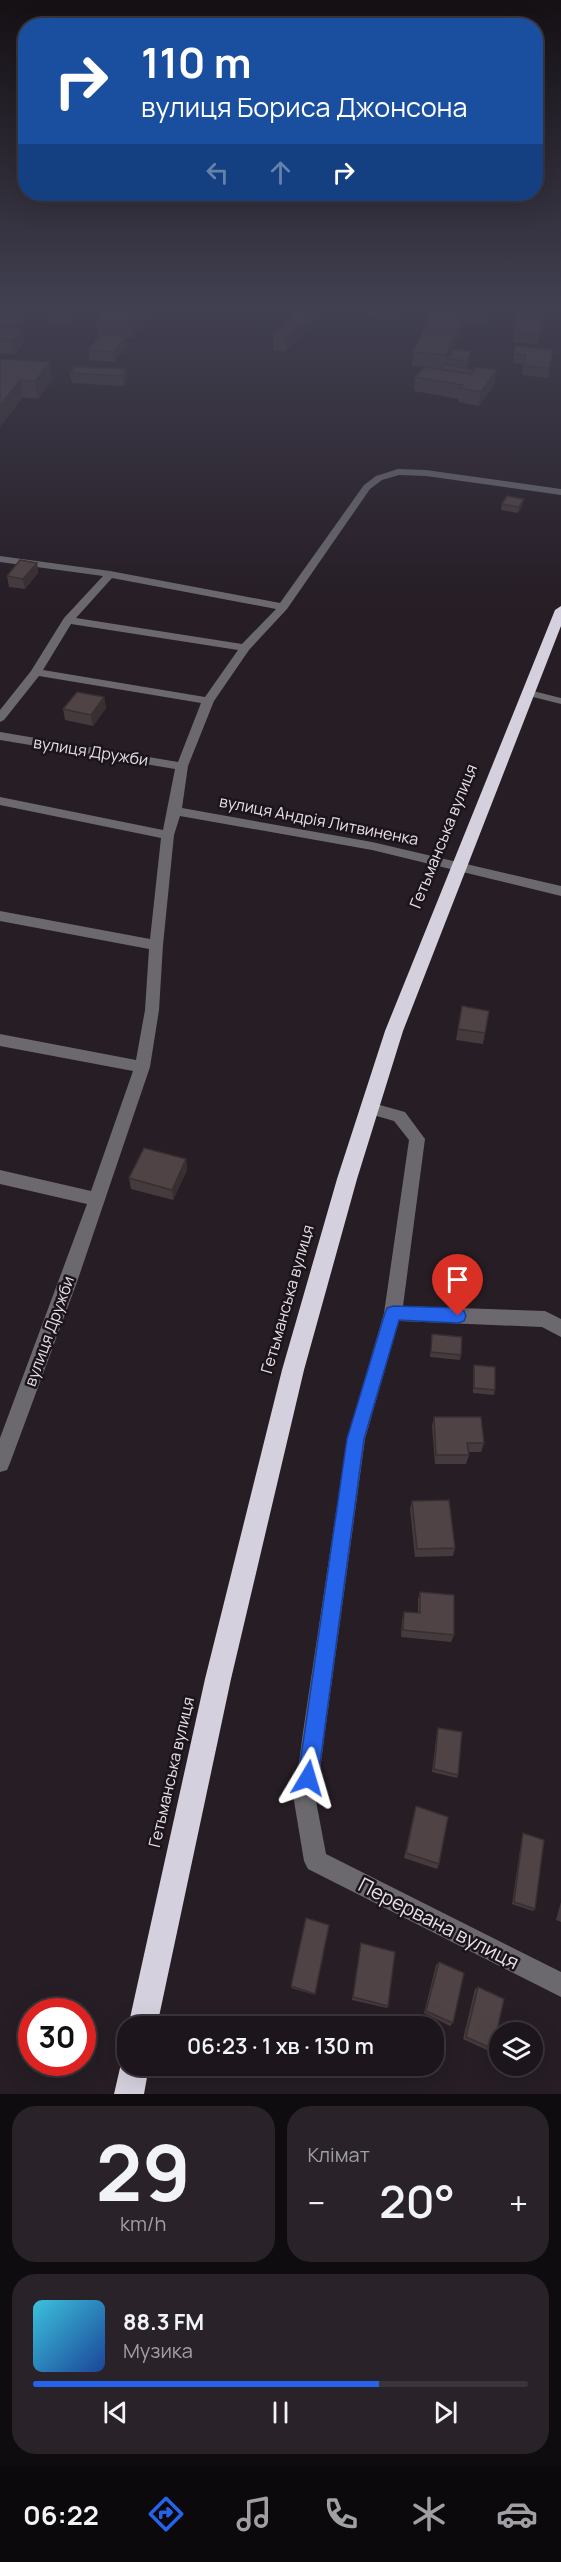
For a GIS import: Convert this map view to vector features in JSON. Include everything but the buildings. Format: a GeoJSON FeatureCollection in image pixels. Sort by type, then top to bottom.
{"type":"FeatureCollection","features":[{"type":"Feature","properties":{"kind":"highway","name":"Гетьманська вулиця"},"geometry":{"type":"LineString","coordinates":[[144,2016],[218,1679],[293,1370],[347,1179],[394,1031],[561,610]]}},
{"type":"Feature","properties":{"kind":"highway"},"geometry":{"type":"LineString","coordinates":[[129,2094],[132,2076]]}},
{"type":"Feature","properties":{"kind":"street","name":"вулиця Дружби"},"geometry":{"type":"LineString","coordinates":[[0,1463],[97,1199],[142,1067],[152,1010],[156,945],[168,835],[175,811],[182,765],[208,701],[245,648],[283,607],[368,487],[379,478],[398,472],[426,473],[561,492]]}},
{"type":"Feature","properties":{"kind":"street"},"geometry":{"type":"LineString","coordinates":[[0,559],[110,574],[283,607]]}},
{"type":"Feature","properties":{"kind":"street"},"geometry":{"type":"LineString","coordinates":[[0,718],[36,672],[68,620],[110,574]]}},
{"type":"Feature","properties":{"kind":"street"},"geometry":{"type":"LineString","coordinates":[[68,620],[245,648]]}},
{"type":"Feature","properties":{"kind":"street"},"geometry":{"type":"LineString","coordinates":[[36,672],[208,701]]}},
{"type":"Feature","properties":{"kind":"street"},"geometry":{"type":"LineString","coordinates":[[529,693],[561,701]]}},
{"type":"Feature","properties":{"kind":"street","name":"вулиця Дружби"},"geometry":{"type":"LineString","coordinates":[[0,736],[182,765]]}},
{"type":"Feature","properties":{"kind":"street"},"geometry":{"type":"LineString","coordinates":[[0,801],[168,835]]}},
{"type":"Feature","properties":{"kind":"street","name":"вулиця Андрія Литвиненка"},"geometry":{"type":"LineString","coordinates":[[175,811],[360,844],[561,891]]}},
{"type":"Feature","properties":{"kind":"street"},"geometry":{"type":"LineString","coordinates":[[0,916],[156,945]]}},
{"type":"Feature","properties":{"kind":"street"},"geometry":{"type":"LineString","coordinates":[[0,1040],[142,1067]]}},
{"type":"Feature","properties":{"kind":"street"},"geometry":{"type":"LineString","coordinates":[[369,1108],[399,1116],[417,1138],[393,1313],[545,1319],[561,1329]]}},
{"type":"Feature","properties":{"kind":"street"},"geometry":{"type":"LineString","coordinates":[[0,1177],[97,1199]]}},
{"type":"Feature","properties":{"kind":"street","name":"Перервана вулиця"},"geometry":{"type":"LineString","coordinates":[[393,1313],[356,1439],[314,1732],[305,1801],[316,1861],[561,1985]]}},
{"type":"Feature","properties":{"kind":"route"},"geometry":{"type":"LineString","coordinates":[[308,1778],[356,1439],[393,1313],[458,1316]]}}]}
